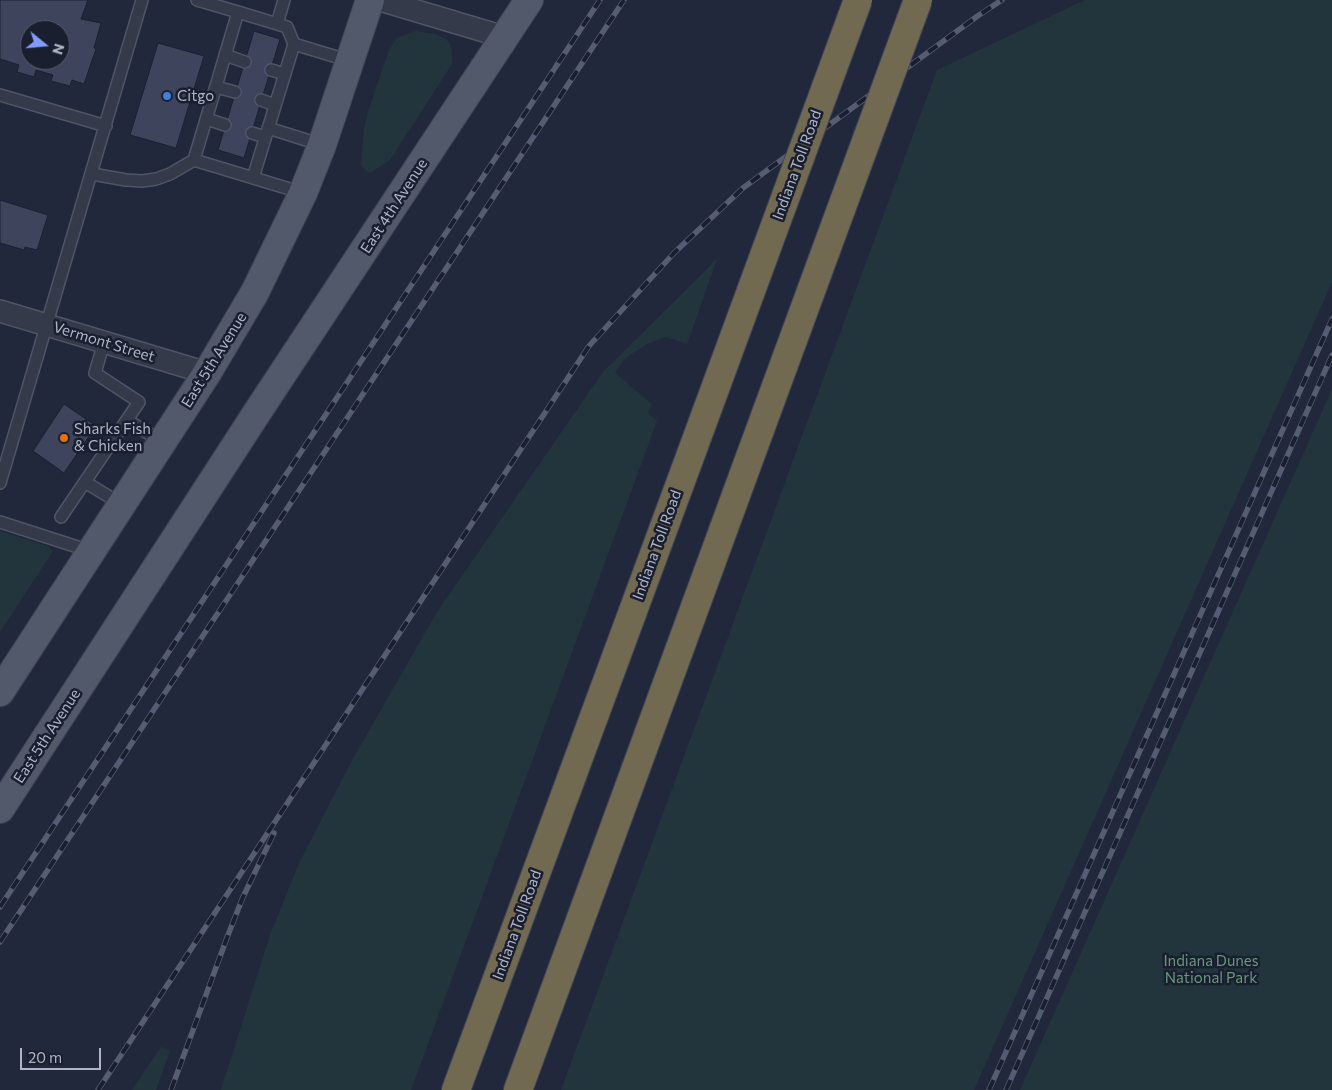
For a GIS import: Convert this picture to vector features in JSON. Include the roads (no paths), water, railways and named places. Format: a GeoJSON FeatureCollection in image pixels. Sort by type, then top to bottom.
{"type":"FeatureCollection","features":[{"type":"Feature","properties":{"kind":"highway","name":"Indiana Toll Road"},"geometry":{"type":"LineString","coordinates":[[456,1090],[858,0]]}},
{"type":"Feature","properties":{"kind":"highway"},"geometry":{"type":"LineString","coordinates":[[518,1090],[918,0]]}},
{"type":"Feature","properties":{"kind":"main road","name":"East 5th Avenue"},"geometry":{"type":"LineString","coordinates":[[0,692],[207,373],[255,292],[303,193],[322,145],[370,0]]}},
{"type":"Feature","properties":{"kind":"main road","name":"East 4th Avenue"},"geometry":{"type":"LineString","coordinates":[[258,411],[529,0]]}},
{"type":"Feature","properties":{"kind":"main road","name":"East 5th Avenue"},"geometry":{"type":"LineString","coordinates":[[0,809],[258,411]]}},
{"type":"Feature","properties":{"kind":"street"},"geometry":{"type":"LineString","coordinates":[[380,0],[504,38]]}},
{"type":"Feature","properties":{"kind":"street","name":"Vermont Street"},"geometry":{"type":"LineString","coordinates":[[0,311],[207,373]]}},
{"type":"Feature","properties":{"kind":"lane"},"geometry":{"type":"LineString","coordinates":[[0,483],[142,0]]}},
{"type":"Feature","properties":{"kind":"lane"},"geometry":{"type":"LineString","coordinates":[[197,0],[287,27],[294,44],[253,178]]}},
{"type":"Feature","properties":{"kind":"lane"},"geometry":{"type":"LineString","coordinates":[[277,24],[284,0]]}},
{"type":"Feature","properties":{"kind":"lane"},"geometry":{"type":"LineString","coordinates":[[92,174],[126,180],[149,180],[170,174],[194,160],[238,12]]}},
{"type":"Feature","properties":{"kind":"lane"},"geometry":{"type":"LineString","coordinates":[[294,44],[350,61]]}},
{"type":"Feature","properties":{"kind":"lane"},"geometry":{"type":"LineString","coordinates":[[225,55],[245,62]]}},
{"type":"Feature","properties":{"kind":"lane"},"geometry":{"type":"LineString","coordinates":[[271,70],[285,74]]}},
{"type":"Feature","properties":{"kind":"lane"},"geometry":{"type":"LineString","coordinates":[[216,87],[235,92]]}},
{"type":"Feature","properties":{"kind":"lane"},"geometry":{"type":"LineString","coordinates":[[0,95],[106,126]]}},
{"type":"Feature","properties":{"kind":"lane"},"geometry":{"type":"LineString","coordinates":[[261,100],[275,105]]}},
{"type":"Feature","properties":{"kind":"lane"},"geometry":{"type":"LineString","coordinates":[[206,119],[225,125]]}},
{"type":"Feature","properties":{"kind":"lane"},"geometry":{"type":"LineString","coordinates":[[252,133],[267,133],[322,145]]}},
{"type":"Feature","properties":{"kind":"lane"},"geometry":{"type":"LineString","coordinates":[[194,160],[303,193]]}},
{"type":"Feature","properties":{"kind":"lane"},"geometry":{"type":"LineString","coordinates":[[62,517],[139,402],[95,373],[104,342]]}},
{"type":"Feature","properties":{"kind":"lane"},"geometry":{"type":"LineString","coordinates":[[127,420],[162,442]]}},
{"type":"Feature","properties":{"kind":"lane"},"geometry":{"type":"LineString","coordinates":[[85,482],[121,504]]}},
{"type":"Feature","properties":{"kind":"lane"},"geometry":{"type":"LineString","coordinates":[[0,522],[90,551]]}},
{"type":"Feature","properties":{"kind":"railway"},"geometry":{"type":"LineString","coordinates":[[0,907],[600,0]]}},
{"type":"Feature","properties":{"kind":"railway"},"geometry":{"type":"LineString","coordinates":[[0,942],[624,0]]}},
{"type":"Feature","properties":{"kind":"railway"},"geometry":{"type":"LineString","coordinates":[[98,1090],[589,346],[674,253],[743,188],[1002,0]]}},
{"type":"Feature","properties":{"kind":"railway"},"geometry":{"type":"LineString","coordinates":[[989,1090],[1332,319]]}},
{"type":"Feature","properties":{"kind":"railway"},"geometry":{"type":"LineString","coordinates":[[1006,1090],[1332,355]]}},
{"type":"Feature","properties":{"kind":"railway"},"geometry":{"type":"LineString","coordinates":[[171,1090],[243,897],[274,833]]}},
{"type":"Feature","properties":{"kind":"place","name":"Citgo"},"geometry":{"type":"Point","coordinates":[167,96]}},
{"type":"Feature","properties":{"kind":"place","name":"Sharks Fish & Chicken"},"geometry":{"type":"Point","coordinates":[64,438]}},
{"type":"Feature","properties":{"kind":"park label","name":"Indiana Dunes National Park"},"geometry":{"type":"Point","coordinates":[1211,970]}}]}
